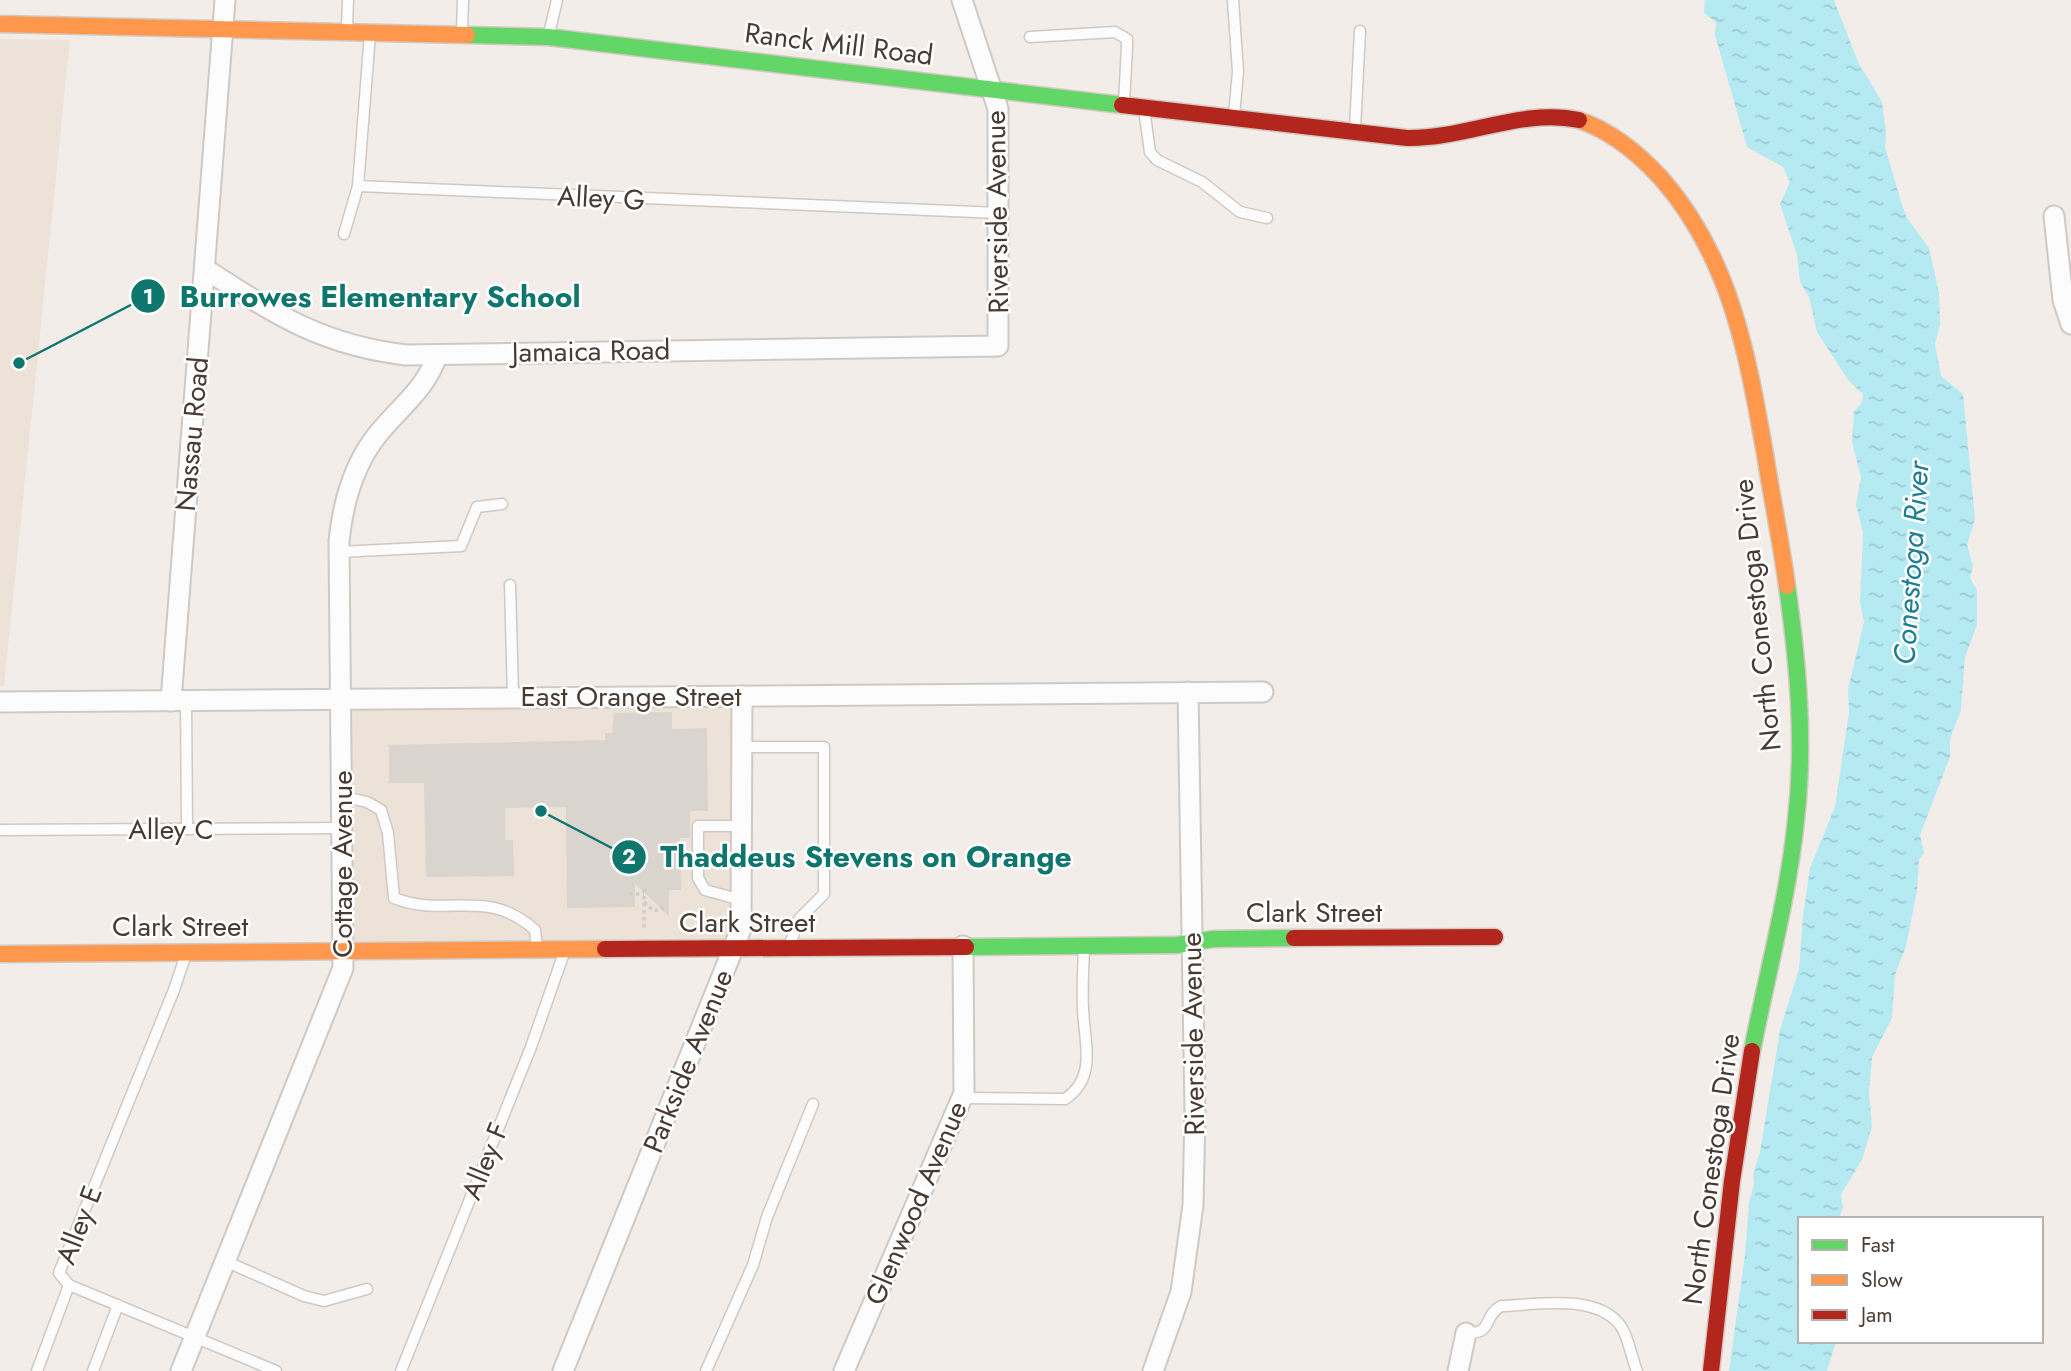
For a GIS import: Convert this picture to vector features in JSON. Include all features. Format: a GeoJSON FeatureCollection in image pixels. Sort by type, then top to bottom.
{"type":"FeatureCollection","features":[{"type":"Feature","properties":{"kind":"street","name":"Nassau Road"},"geometry":{"type":"LineString","coordinates":[[178,701],[225,0]]}},
{"type":"Feature","properties":{"kind":"street","name":"Riverside Avenue"},"geometry":{"type":"LineString","coordinates":[[962,0],[998,109],[998,346]]}},
{"type":"Feature","properties":{"kind":"street","name":"Ranck Mill Road"},"geometry":{"type":"LineString","coordinates":[[0,24],[548,37],[1355,133],[1443,137],[1531,116],[1555,115],[1597,127],[1650,168]]}},
{"type":"Feature","properties":{"kind":"street","name":"North Conestoga Drive"},"geometry":{"type":"LineString","coordinates":[[1650,168],[1688,215],[1714,258],[1736,312],[1748,358],[1777,520],[1799,714],[1797,814],[1736,1143],[1711,1371]]}},
{"type":"Feature","properties":{"kind":"street"},"geometry":{"type":"LineString","coordinates":[[2054,216],[2071,324]]}},
{"type":"Feature","properties":{"kind":"street","name":"Jamaica Road"},"geometry":{"type":"LineString","coordinates":[[205,269],[308,331],[374,351],[437,355],[998,346]]}},
{"type":"Feature","properties":{"kind":"street","name":"Cottage Avenue"},"geometry":{"type":"LineString","coordinates":[[181,1371],[342,973],[339,552],[342,512],[355,472],[379,434],[416,394],[437,355]]}},
{"type":"Feature","properties":{"kind":"street","name":"Riverside Avenue"},"geometry":{"type":"LineString","coordinates":[[1153,1371],[1181,1292],[1194,1205],[1188,692]]}},
{"type":"Feature","properties":{"kind":"street","name":"East Orange Street"},"geometry":{"type":"LineString","coordinates":[[0,702],[1263,692]]}},
{"type":"Feature","properties":{"kind":"street","name":"Parkside Avenue"},"geometry":{"type":"LineString","coordinates":[[563,1371],[741,929],[742,696]]}},
{"type":"Feature","properties":{"kind":"street","name":"Clark Street"},"geometry":{"type":"LineString","coordinates":[[0,954],[1084,945],[1213,939],[1495,937]]}},
{"type":"Feature","properties":{"kind":"street","name":"Glenwood Avenue"},"geometry":{"type":"LineString","coordinates":[[844,1371],[962,1097],[966,1081],[963,946]]}},
{"type":"Feature","properties":{"kind":"street"},"geometry":{"type":"LineString","coordinates":[[1458,1371],[1466,1333]]}},
{"type":"Feature","properties":{"kind":"lane"},"geometry":{"type":"LineString","coordinates":[[347,32],[348,0]]}},
{"type":"Feature","properties":{"kind":"lane"},"geometry":{"type":"LineString","coordinates":[[462,35],[463,0]]}},
{"type":"Feature","properties":{"kind":"lane"},"geometry":{"type":"LineString","coordinates":[[548,37],[557,0]]}},
{"type":"Feature","properties":{"kind":"lane"},"geometry":{"type":"LineString","coordinates":[[1233,0],[1238,72],[1234,119]]}},
{"type":"Feature","properties":{"kind":"lane"},"geometry":{"type":"LineString","coordinates":[[1355,133],[1360,31]]}},
{"type":"Feature","properties":{"kind":"lane"},"geometry":{"type":"LineString","coordinates":[[1030,37],[1115,32],[1122,35],[1127,39],[1123,106]]}},
{"type":"Feature","properties":{"kind":"lane"},"geometry":{"type":"LineString","coordinates":[[344,234],[358,186],[371,33]]}},
{"type":"Feature","properties":{"kind":"lane"},"geometry":{"type":"LineString","coordinates":[[1143,108],[1150,152],[1157,160],[1202,182],[1241,212],[1267,218]]}},
{"type":"Feature","properties":{"kind":"lane","name":"Alley G"},"geometry":{"type":"LineString","coordinates":[[358,186],[999,213]]}},
{"type":"Feature","properties":{"kind":"lane"},"geometry":{"type":"LineString","coordinates":[[339,552],[461,546],[477,507],[502,504]]}},
{"type":"Feature","properties":{"kind":"lane"},"geometry":{"type":"LineString","coordinates":[[510,585],[513,696]]}},
{"type":"Feature","properties":{"kind":"lane"},"geometry":{"type":"LineString","coordinates":[[178,701],[187,829]]}},
{"type":"Feature","properties":{"kind":"lane"},"geometry":{"type":"LineString","coordinates":[[741,747],[824,747],[824,894],[799,919],[789,948]]}},
{"type":"Feature","properties":{"kind":"lane"},"geometry":{"type":"LineString","coordinates":[[341,796],[367,802],[381,810],[388,833],[394,898],[411,905],[500,907],[517,914],[535,930],[537,950]]}},
{"type":"Feature","properties":{"kind":"lane"},"geometry":{"type":"LineString","coordinates":[[741,826],[698,826],[701,887],[741,900]]}},
{"type":"Feature","properties":{"kind":"lane","name":"Alley C"},"geometry":{"type":"LineString","coordinates":[[0,830],[342,828]]}},
{"type":"Feature","properties":{"kind":"lane"},"geometry":{"type":"LineString","coordinates":[[962,1097],[1065,1099],[1076,1091],[1089,1060],[1083,1012],[1084,945]]}},
{"type":"Feature","properties":{"kind":"lane","name":"Alley F"},"geometry":{"type":"LineString","coordinates":[[401,1371],[531,1047],[566,950]]}},
{"type":"Feature","properties":{"kind":"lane","name":"Alley E"},"geometry":{"type":"LineString","coordinates":[[186,953],[174,990],[59,1273],[69,1285],[276,1371]]}},
{"type":"Feature","properties":{"kind":"lane"},"geometry":{"type":"LineString","coordinates":[[706,1371],[752,1265],[767,1217],[813,1104]]}},
{"type":"Feature","properties":{"kind":"lane"},"geometry":{"type":"LineString","coordinates":[[225,1261],[304,1296],[324,1301],[367,1289]]}},
{"type":"Feature","properties":{"kind":"lane"},"geometry":{"type":"LineString","coordinates":[[37,1371],[69,1285]]}},
{"type":"Feature","properties":{"kind":"lane"},"geometry":{"type":"LineString","coordinates":[[1466,1333],[1479,1333],[1501,1306],[1579,1305],[1594,1309],[1618,1323],[1637,1371]]}},
{"type":"Feature","properties":{"kind":"lane"},"geometry":{"type":"LineString","coordinates":[[93,1371],[118,1306]]}},
{"type":"Feature","properties":{"kind":"path"},"geometry":{"type":"LineString","coordinates":[[629,894],[644,891],[644,923]]}},
{"type":"Feature","properties":{"kind":"path"},"geometry":{"type":"LineString","coordinates":[[644,902],[653,911],[664,908]]}},
{"type":"Feature","properties":{"kind":"shaded area"},"geometry":{"type":"Polygon","coordinates":[[[0,39],[70,40],[4,686],[0,686],[0,39]]]}},
{"type":"Feature","properties":{"kind":"shaded area"},"geometry":{"type":"Polygon","coordinates":[[[742,696],[733,948],[343,951],[340,699],[742,696]]]}},
{"type":"Feature","properties":{"kind":"water","name":"Conestoga River"},"geometry":{"type":"Polygon","coordinates":[[[1705,0],[1834,0],[1858,62],[1882,102],[1885,147],[1902,205],[1907,218],[1929,248],[1939,293],[1940,325],[1935,344],[1941,376],[1963,394],[1975,519],[1967,545],[1973,566],[1970,578],[1977,590],[1977,625],[1965,657],[1961,710],[1950,739],[1950,757],[1920,835],[1924,853],[1919,860],[1917,891],[1906,946],[1895,975],[1892,1018],[1872,1057],[1869,1092],[1872,1127],[1862,1160],[1841,1194],[1843,1207],[1840,1217],[1798,1217],[1798,1343],[1835,1343],[1827,1371],[1729,1371],[1745,1255],[1749,1202],[1754,1185],[1753,1175],[1760,1152],[1780,1030],[1799,969],[1810,868],[1835,807],[1849,712],[1848,689],[1864,622],[1860,602],[1863,533],[1856,504],[1861,477],[1852,442],[1854,412],[1862,402],[1863,394],[1849,381],[1817,332],[1809,297],[1800,282],[1797,255],[1780,204],[1790,182],[1783,167],[1747,147],[1715,35],[1716,22],[1704,13],[1705,0]]]}},
{"type":"Feature","properties":{"kind":"building"},"geometry":{"type":"Polygon","coordinates":[[[671,713],[671,730],[706,729],[707,810],[689,810],[689,837],[679,837],[680,889],[668,889],[668,914],[634,881],[634,906],[568,907],[567,806],[504,807],[504,841],[512,841],[513,875],[427,876],[425,782],[390,782],[390,746],[606,741],[606,734],[613,734],[615,714],[671,713]]]}},
{"type":"Feature","properties":{"kind":"traffic: fast"},"geometry":{"type":"LineString","coordinates":[[467,35],[548,37],[1122,105]]}},
{"type":"Feature","properties":{"kind":"traffic: fast"},"geometry":{"type":"LineString","coordinates":[[1752,1051],[1788,878],[1799,791],[1799,703],[1787,586]]}},
{"type":"Feature","properties":{"kind":"traffic: fast"},"geometry":{"type":"LineString","coordinates":[[966,947],[1177,945],[1213,939],[1294,938]]}},
{"type":"Feature","properties":{"kind":"traffic: slow"},"geometry":{"type":"LineString","coordinates":[[0,24],[467,35]]}},
{"type":"Feature","properties":{"kind":"traffic: slow"},"geometry":{"type":"LineString","coordinates":[[1579,120],[1602,130],[1623,144],[1661,178],[1685,209],[1720,274],[1743,343],[1751,380],[1787,586]]}},
{"type":"Feature","properties":{"kind":"traffic: slow"},"geometry":{"type":"LineString","coordinates":[[0,954],[605,949]]}},
{"type":"Feature","properties":{"kind":"traffic: jam"},"geometry":{"type":"LineString","coordinates":[[1122,105],[1407,138],[1451,134],[1536,118],[1579,120]]}},
{"type":"Feature","properties":{"kind":"traffic: jam"},"geometry":{"type":"LineString","coordinates":[[1294,938],[1495,937]]}},
{"type":"Feature","properties":{"kind":"traffic: jam"},"geometry":{"type":"LineString","coordinates":[[605,949],[966,947]]}},
{"type":"Feature","properties":{"kind":"traffic: jam"},"geometry":{"type":"LineString","coordinates":[[1711,1371],[1732,1181],[1752,1051]]}},
{"type":"Feature","properties":{"kind":"place","name":"Burrowes Elementary School"},"geometry":{"type":"Point","coordinates":[19,363]}},
{"type":"Feature","properties":{"kind":"place","name":"Thaddeus Stevens on Orange"},"geometry":{"type":"Point","coordinates":[541,811]}}]}
